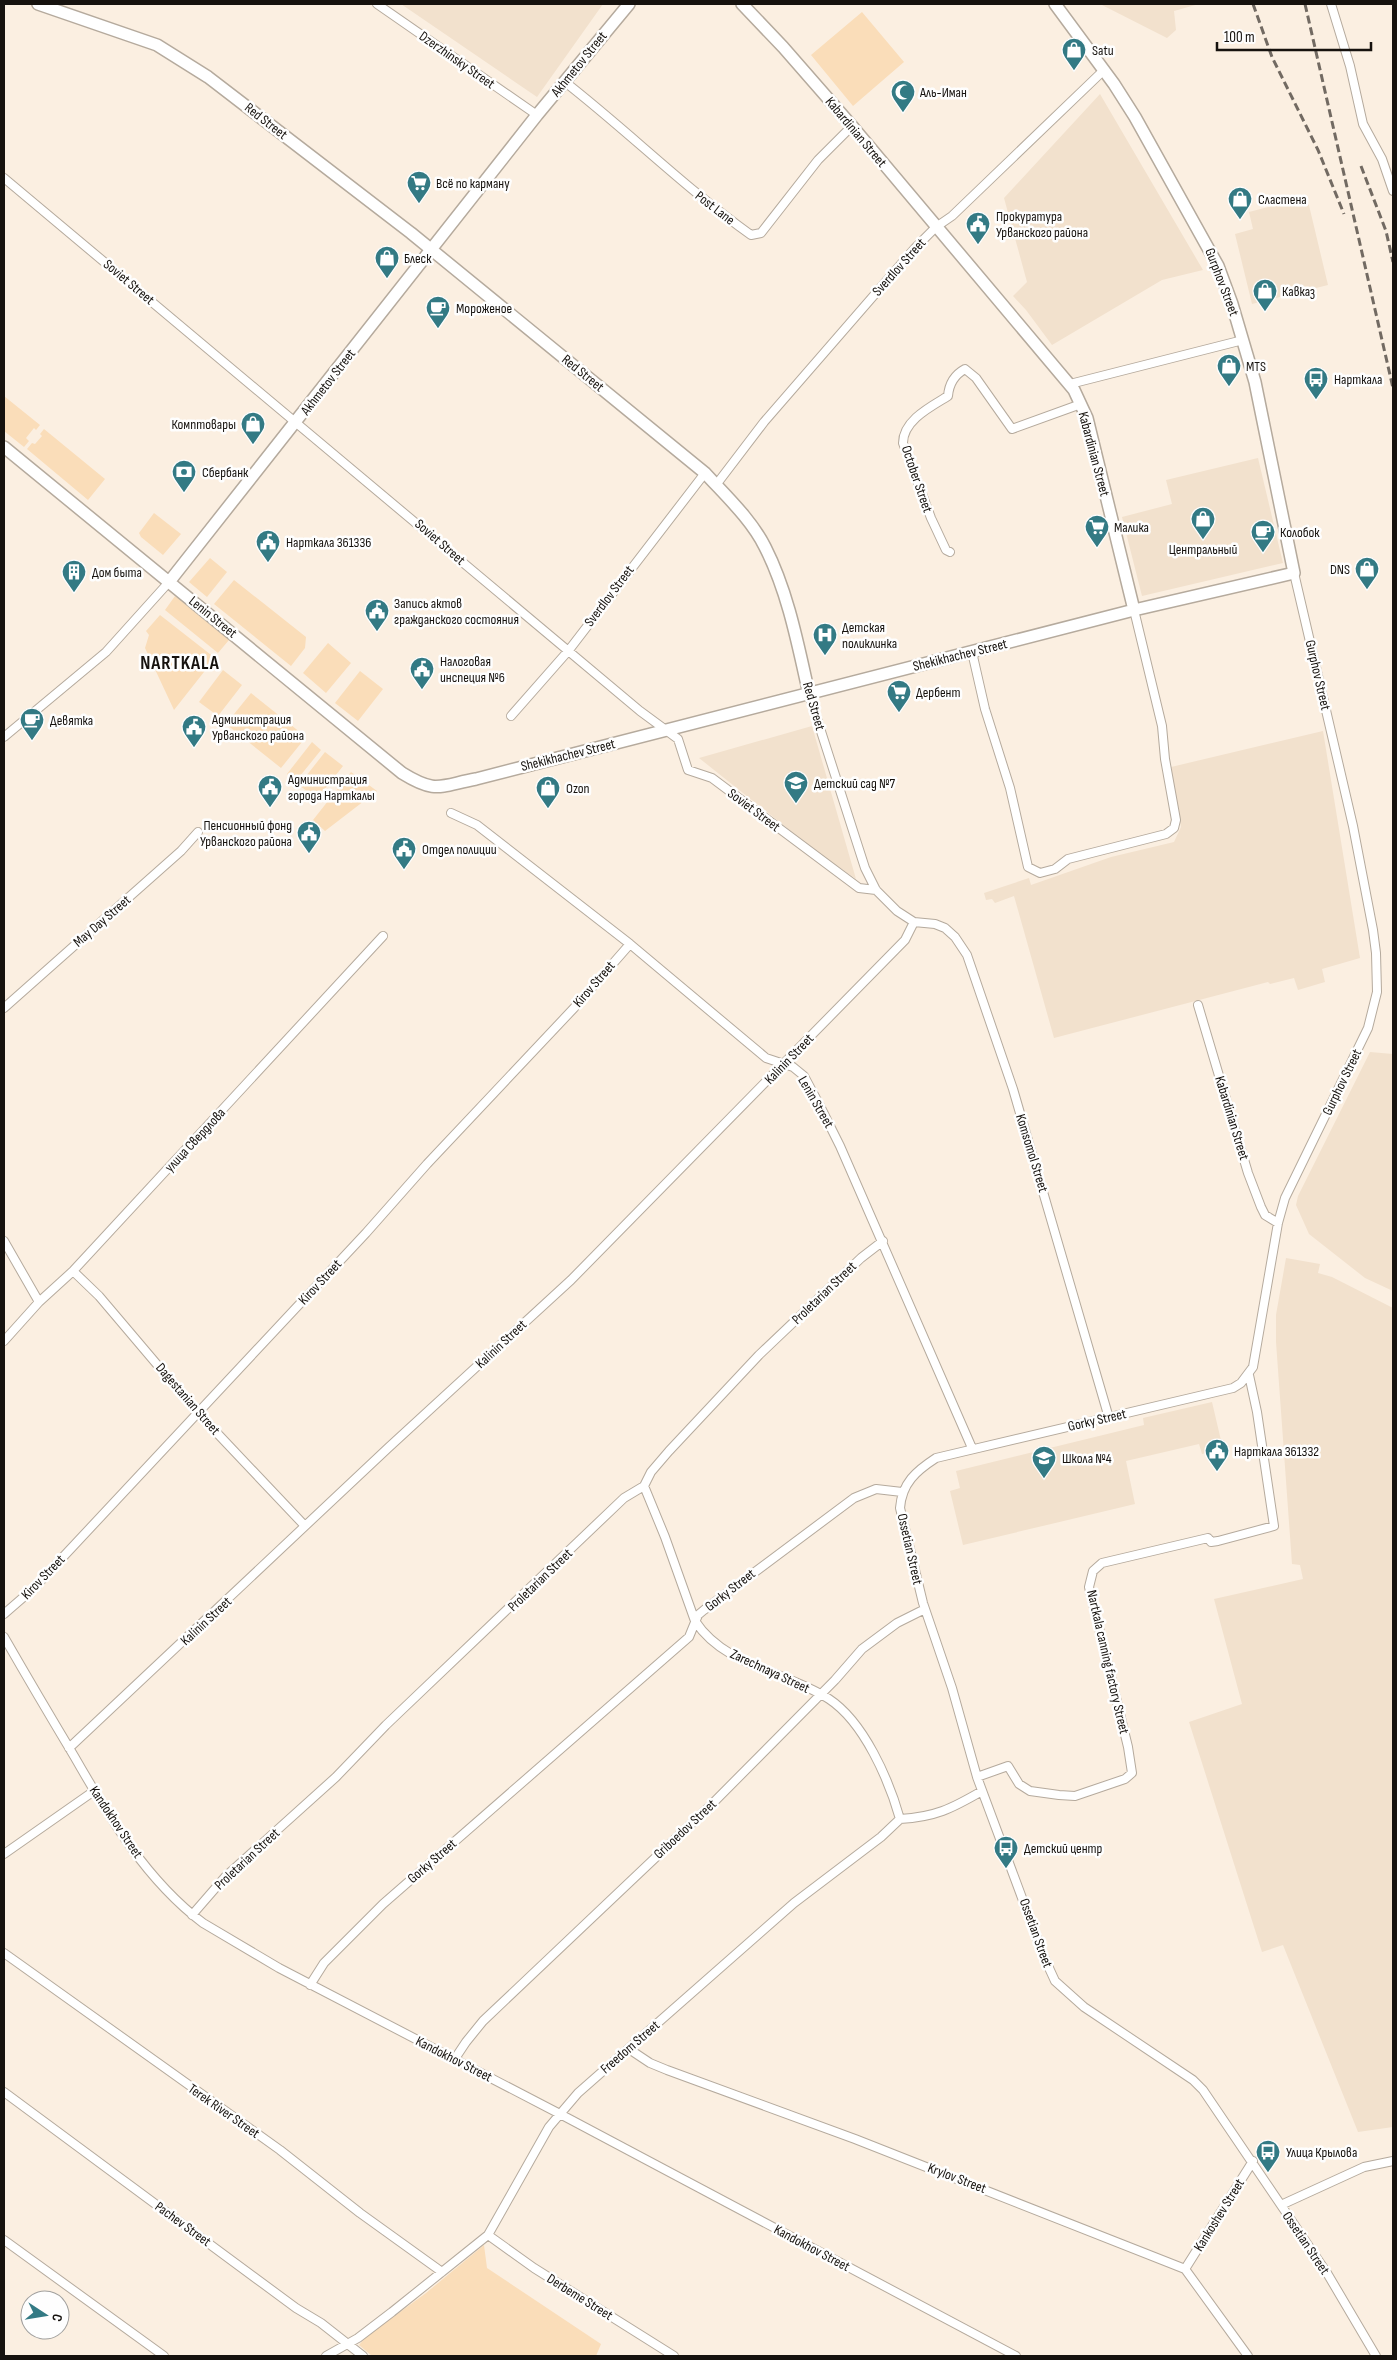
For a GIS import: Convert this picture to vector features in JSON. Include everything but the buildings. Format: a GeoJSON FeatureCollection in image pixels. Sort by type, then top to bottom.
{"type":"FeatureCollection","features":[{"type":"Feature","properties":{"kind":"street","name":"Red Street"},"geometry":{"type":"LineString","coordinates":[[38,4],[157,45],[184,60],[432,250],[716,484],[735,504],[765,546],[785,599],[809,694],[865,868],[876,890],[897,911],[914,922]]}},
{"type":"Feature","properties":{"kind":"street","name":"Dzerzhinsky Street"},"geometry":{"type":"LineString","coordinates":[[377,4],[537,116]]}},
{"type":"Feature","properties":{"kind":"street","name":"Akhmetov Street"},"geometry":{"type":"LineString","coordinates":[[4,737],[106,652],[169,582],[537,116],[629,4]]}},
{"type":"Feature","properties":{"kind":"street","name":"Kabardinian Street"},"geometry":{"type":"LineString","coordinates":[[742,4],[784,47],[852,126],[1070,384],[1081,404],[1087,418],[1162,726],[1165,759],[1176,820],[1174,828],[1166,834],[1068,859],[1048,872],[1040,874],[1033,872],[1028,867],[1010,788],[985,709],[972,652]]}},
{"type":"Feature","properties":{"kind":"street","name":"Gurphov Street"},"geometry":{"type":"LineString","coordinates":[[1055,4],[1104,70],[1135,117],[1168,178],[1206,240],[1218,266],[1243,340],[1254,382],[1294,573],[1353,826],[1373,930],[1377,979],[1375,1002],[1368,1028],[1288,1188],[1278,1223],[1256,1355],[1249,1376]]}},
{"type":"Feature","properties":{"kind":"street"},"geometry":{"type":"LineString","coordinates":[[1332,4],[1364,124],[1382,159],[1393,191]]}},
{"type":"Feature","properties":{"kind":"street","name":"Sverdlov Street"},"geometry":{"type":"LineString","coordinates":[[716,484],[776,408],[915,248],[936,227],[952,216],[1104,70]]}},
{"type":"Feature","properties":{"kind":"street","name":"Post Lane"},"geometry":{"type":"LineString","coordinates":[[565,82],[602,110],[706,203],[751,235],[761,233],[818,160],[852,126]]}},
{"type":"Feature","properties":{"kind":"street","name":"Soviet Street"},"geometry":{"type":"LineString","coordinates":[[4,178],[664,730],[678,739],[688,770],[712,778],[860,888],[876,890]]}},
{"type":"Feature","properties":{"kind":"street"},"geometry":{"type":"LineString","coordinates":[[1070,384],[1243,340]]}},
{"type":"Feature","properties":{"kind":"street","name":"October Street"},"geometry":{"type":"LineString","coordinates":[[950,552],[946,550],[931,518],[903,443],[906,432],[921,412],[948,396],[949,387],[953,380],[965,369],[976,378],[1012,429],[1081,404]]}},
{"type":"Feature","properties":{"kind":"street","name":"Lenin Street"},"geometry":{"type":"LineString","coordinates":[[4,447],[402,773],[423,786]]}},
{"type":"Feature","properties":{"kind":"street","name":"Sverdlov Street"},"geometry":{"type":"LineString","coordinates":[[511,716],[569,650],[705,473]]}},
{"type":"Feature","properties":{"kind":"street","name":"Shekikhachev Street"},"geometry":{"type":"LineString","coordinates":[[423,786],[432,788],[446,786],[1134,610],[1294,573]]}},
{"type":"Feature","properties":{"kind":"street","name":"Lenin Street"},"geometry":{"type":"LineString","coordinates":[[451,813],[477,825],[550,884],[630,944],[766,1058],[793,1067],[804,1076],[840,1146],[883,1241],[972,1448]]}},
{"type":"Feature","properties":{"kind":"street","name":"May Day Street"},"geometry":{"type":"LineString","coordinates":[[4,1008],[181,851],[198,832]]}},
{"type":"Feature","properties":{"kind":"street","name":"Kalinin Street"},"geometry":{"type":"LineString","coordinates":[[69,1748],[571,1280],[905,940],[914,922]]}},
{"type":"Feature","properties":{"kind":"street","name":"Komsomol Street"},"geometry":{"type":"LineString","coordinates":[[914,922],[935,924],[945,928],[959,941],[967,955],[1013,1089],[1109,1418]]}},
{"type":"Feature","properties":{"kind":"street","name":"улица Свердлова"},"geometry":{"type":"LineString","coordinates":[[4,1341],[39,1302],[73,1271],[384,936]]}},
{"type":"Feature","properties":{"kind":"street","name":"Kirov Street"},"geometry":{"type":"LineString","coordinates":[[4,1614],[34,1588],[198,1414],[366,1233],[427,1164],[574,1008],[630,944]]}},
{"type":"Feature","properties":{"kind":"street","name":"Kabardinian Street"},"geometry":{"type":"LineString","coordinates":[[1198,1005],[1248,1173],[1265,1215],[1278,1223]]}},
{"type":"Feature","properties":{"kind":"street"},"geometry":{"type":"LineString","coordinates":[[4,1241],[39,1302]]}},
{"type":"Feature","properties":{"kind":"street","name":"Proletarian Street"},"geometry":{"type":"LineString","coordinates":[[192,1915],[225,1877],[336,1777],[386,1725],[624,1498],[644,1486],[651,1472],[759,1355],[861,1258],[883,1241]]}},
{"type":"Feature","properties":{"kind":"street","name":"Dagestanian Street"},"geometry":{"type":"LineString","coordinates":[[73,1271],[99,1296],[198,1414],[305,1526]]}},
{"type":"Feature","properties":{"kind":"street","name":"Gorky Street"},"geometry":{"type":"LineString","coordinates":[[310,1985],[324,1963],[383,1904],[686,1641],[692,1633],[698,1615],[749,1574],[854,1498],[876,1489],[902,1492],[916,1472],[936,1458],[1233,1388],[1249,1376]]}},
{"type":"Feature","properties":{"kind":"street","name":"Nartkala canning factory Street"},"geometry":{"type":"LineString","coordinates":[[977,1777],[1008,1766],[1019,1784],[1030,1791],[1075,1796],[1125,1779],[1132,1773],[1128,1747],[1093,1603],[1090,1579],[1093,1571],[1102,1563],[1208,1538],[1211,1542],[1218,1541],[1274,1526],[1258,1420],[1249,1376]]}},
{"type":"Feature","properties":{"kind":"street","name":"Zarechnaya Street"},"geometry":{"type":"LineString","coordinates":[[644,1486],[665,1537],[695,1621],[713,1642],[732,1655],[821,1695],[836,1704],[861,1732],[881,1767],[900,1819]]}},
{"type":"Feature","properties":{"kind":"street","name":"Ossetian Street"},"geometry":{"type":"LineString","coordinates":[[902,1492],[900,1508],[902,1522],[925,1609],[952,1688],[977,1777],[1044,1957],[1055,1981],[1084,2007],[1193,2080],[1214,2103],[1327,2274],[1376,2356]]}},
{"type":"Feature","properties":{"kind":"street","name":"Griboedov Street"},"geometry":{"type":"LineString","coordinates":[[454,2060],[483,2022],[711,1805],[821,1695],[862,1649],[890,1626],[925,1609]]}},
{"type":"Feature","properties":{"kind":"street","name":"Kandokhov Street"},"geometry":{"type":"LineString","coordinates":[[4,1637],[117,1830],[141,1861],[192,1915],[310,1985],[560,2114],[1016,2356]]}},
{"type":"Feature","properties":{"kind":"street"},"geometry":{"type":"LineString","coordinates":[[4,1854],[94,1791]]}},
{"type":"Feature","properties":{"kind":"street"},"geometry":{"type":"LineString","coordinates":[[900,1819],[940,1813],[982,1792]]}},
{"type":"Feature","properties":{"kind":"street","name":"Freedom Street"},"geometry":{"type":"LineString","coordinates":[[326,2356],[392,2312],[488,2235],[549,2127],[578,2093],[794,1903],[881,1837],[900,1819]]}},
{"type":"Feature","properties":{"kind":"street","name":"Terek River Street"},"geometry":{"type":"LineString","coordinates":[[4,1953],[280,2150],[360,2213],[442,2272]]}},
{"type":"Feature","properties":{"kind":"street","name":"Krylov Street"},"geometry":{"type":"LineString","coordinates":[[629,2049],[645,2060],[667,2070],[855,2138],[1185,2269]]}},
{"type":"Feature","properties":{"kind":"street","name":"Pachev Street"},"geometry":{"type":"LineString","coordinates":[[4,2092],[296,2308],[321,2323],[362,2356]]}},
{"type":"Feature","properties":{"kind":"street","name":"Kankoshev Street"},"geometry":{"type":"LineString","coordinates":[[1185,2269],[1253,2161]]}},
{"type":"Feature","properties":{"kind":"street"},"geometry":{"type":"LineString","coordinates":[[1281,2205],[1364,2167],[1393,2161]]}},
{"type":"Feature","properties":{"kind":"street","name":"Derbeте Street"},"geometry":{"type":"LineString","coordinates":[[488,2235],[534,2268],[674,2356]]}},
{"type":"Feature","properties":{"kind":"street"},"geometry":{"type":"LineString","coordinates":[[4,2240],[164,2356]]}},
{"type":"Feature","properties":{"kind":"street"},"geometry":{"type":"LineString","coordinates":[[1185,2269],[1248,2356]]}},
{"type":"Feature","properties":{"kind":"shaded area"},"geometry":{"type":"Polygon","coordinates":[[[401,4],[603,4],[537,97],[401,4]]]}},
{"type":"Feature","properties":{"kind":"shaded area"},"geometry":{"type":"Polygon","coordinates":[[[1100,4],[1199,4],[1174,11],[1176,30],[1167,38],[1100,4]]]}},
{"type":"Feature","properties":{"kind":"shaded area"},"geometry":{"type":"Polygon","coordinates":[[[862,12],[904,62],[853,106],[811,55],[862,12]]]}},
{"type":"Feature","properties":{"kind":"shaded area"},"geometry":{"type":"Polygon","coordinates":[[[1100,94],[1203,270],[1162,280],[1052,345],[1013,296],[1027,282],[1004,198],[1100,94]]]}},
{"type":"Feature","properties":{"kind":"shaded area"},"geometry":{"type":"Polygon","coordinates":[[[1307,197],[1328,285],[1252,304],[1235,234],[1253,229],[1249,212],[1307,197]]]}},
{"type":"Feature","properties":{"kind":"shaded area"},"geometry":{"type":"Polygon","coordinates":[[[4,396],[40,425],[36,430],[34,428],[26,438],[29,441],[24,447],[4,431],[4,396]]]}},
{"type":"Feature","properties":{"kind":"shaded area"},"geometry":{"type":"Polygon","coordinates":[[[44,429],[105,479],[88,500],[27,449],[42,436],[40,434],[44,429]]]}},
{"type":"Feature","properties":{"kind":"shaded area","name":"Центральный"},"geometry":{"type":"Polygon","coordinates":[[[1258,458],[1283,563],[1142,596],[1122,517],[1172,504],[1166,480],[1258,458]]]}},
{"type":"Feature","properties":{"kind":"shaded area"},"geometry":{"type":"Polygon","coordinates":[[[154,513],[181,534],[163,555],[141,537],[139,533],[154,513]]]}},
{"type":"Feature","properties":{"kind":"shaded area"},"geometry":{"type":"Polygon","coordinates":[[[210,558],[227,572],[207,597],[189,582],[210,558]]]}},
{"type":"Feature","properties":{"kind":"shaded area"},"geometry":{"type":"Polygon","coordinates":[[[234,580],[306,637],[305,648],[291,666],[214,604],[234,580]]]}},
{"type":"Feature","properties":{"kind":"shaded area"},"geometry":{"type":"Polygon","coordinates":[[[175,596],[229,640],[218,653],[165,610],[175,596]]]}},
{"type":"Feature","properties":{"kind":"shaded area"},"geometry":{"type":"Polygon","coordinates":[[[160,615],[215,658],[174,710],[145,648],[149,635],[146,631],[160,615]]]}},
{"type":"Feature","properties":{"kind":"shaded area"},"geometry":{"type":"Polygon","coordinates":[[[328,643],[351,663],[326,693],[303,673],[328,643]]]}},
{"type":"Feature","properties":{"kind":"shaded area"},"geometry":{"type":"Polygon","coordinates":[[[223,670],[242,685],[218,716],[199,702],[223,670]]]}},
{"type":"Feature","properties":{"kind":"shaded area"},"geometry":{"type":"Polygon","coordinates":[[[360,671],[383,689],[358,721],[335,703],[360,671]]]}},
{"type":"Feature","properties":{"kind":"shaded area"},"geometry":{"type":"Polygon","coordinates":[[[251,693],[306,737],[281,768],[226,724],[251,693]]]}},
{"type":"Feature","properties":{"kind":"shaded area","name":"Детский сад №7"},"geometry":{"type":"Polygon","coordinates":[[[812,726],[856,879],[816,851],[699,758],[812,726]]]}},
{"type":"Feature","properties":{"kind":"shaded area"},"geometry":{"type":"Polygon","coordinates":[[[1323,731],[1360,958],[1322,969],[1325,982],[1298,990],[1294,978],[1270,984],[1268,982],[1054,1038],[1014,896],[995,903],[992,899],[986,900],[984,893],[1029,878],[1031,885],[1111,857],[1174,842],[1181,827],[1171,767],[1323,731]]]}},
{"type":"Feature","properties":{"kind":"shaded area"},"geometry":{"type":"Polygon","coordinates":[[[312,742],[321,750],[296,781],[287,774],[312,742]]]}},
{"type":"Feature","properties":{"kind":"shaded area"},"geometry":{"type":"Polygon","coordinates":[[[325,752],[343,766],[317,799],[299,785],[325,752]]]}},
{"type":"Feature","properties":{"kind":"shaded area"},"geometry":{"type":"Polygon","coordinates":[[[351,772],[377,791],[325,831],[313,820],[351,772]]]}},
{"type":"Feature","properties":{"kind":"shaded area"},"geometry":{"type":"Polygon","coordinates":[[[1370,1052],[1393,1054],[1393,1291],[1365,1278],[1309,1234],[1296,1205],[1298,1196],[1370,1052]]]}},
{"type":"Feature","properties":{"kind":"shaded area"},"geometry":{"type":"Polygon","coordinates":[[[1286,1258],[1320,1264],[1318,1273],[1332,1277],[1393,1308],[1393,2127],[1358,2132],[1283,1945],[1262,1952],[1189,1722],[1242,1704],[1214,1599],[1303,1579],[1300,1565],[1292,1564],[1276,1342],[1276,1315],[1286,1258]]]}},
{"type":"Feature","properties":{"kind":"shaded area","name":"Школа №4"},"geometry":{"type":"Polygon","coordinates":[[[1212,1402],[1223,1449],[1202,1454],[1199,1444],[1126,1461],[1135,1504],[963,1545],[950,1491],[960,1488],[956,1471],[1144,1425],[1143,1418],[1212,1402]]]}},
{"type":"Feature","properties":{"kind":"shaded area"},"geometry":{"type":"Polygon","coordinates":[[[484,2245],[487,2268],[601,2344],[596,2356],[372,2356],[359,2345],[366,2337],[426,2293],[484,2245]]]}},
{"type":"Feature","properties":{"kind":"railway"},"geometry":{"type":"LineString","coordinates":[[1253,4],[1272,57],[1318,150],[1344,214]]}},
{"type":"Feature","properties":{"kind":"railway"},"geometry":{"type":"LineString","coordinates":[[1305,4],[1393,388]]}},
{"type":"Feature","properties":{"kind":"railway"},"geometry":{"type":"LineString","coordinates":[[1361,166],[1386,231],[1393,262]]}},
{"type":"Feature","properties":{"kind":"place","name":"Satu"},"geometry":{"type":"Point","coordinates":[1074,71]}},
{"type":"Feature","properties":{"kind":"place","name":"Аль-Иман"},"geometry":{"type":"Point","coordinates":[903,113]}},
{"type":"Feature","properties":{"kind":"place","name":"Всё по карману"},"geometry":{"type":"Point","coordinates":[419,204]}},
{"type":"Feature","properties":{"kind":"place","name":"Сластена"},"geometry":{"type":"Point","coordinates":[1240,220]}},
{"type":"Feature","properties":{"kind":"place","name":"Прокуратура Урванского района"},"geometry":{"type":"Point","coordinates":[978,245]}},
{"type":"Feature","properties":{"kind":"place","name":"Блеск"},"geometry":{"type":"Point","coordinates":[387,279]}},
{"type":"Feature","properties":{"kind":"place","name":"Кавказ"},"geometry":{"type":"Point","coordinates":[1265,312]}},
{"type":"Feature","properties":{"kind":"place","name":"Мороженое"},"geometry":{"type":"Point","coordinates":[438,329]}},
{"type":"Feature","properties":{"kind":"place","name":"MTS"},"geometry":{"type":"Point","coordinates":[1229,387]}},
{"type":"Feature","properties":{"kind":"place","name":"Нарткала"},"geometry":{"type":"Point","coordinates":[1316,400]}},
{"type":"Feature","properties":{"kind":"place","name":"Комптовары"},"geometry":{"type":"Point","coordinates":[253,445]}},
{"type":"Feature","properties":{"kind":"place","name":"Сбербанк"},"geometry":{"type":"Point","coordinates":[184,493]}},
{"type":"Feature","properties":{"kind":"place","name":"Центральный"},"geometry":{"type":"Point","coordinates":[1203,540]}},
{"type":"Feature","properties":{"kind":"place","name":"Малика"},"geometry":{"type":"Point","coordinates":[1097,548]}},
{"type":"Feature","properties":{"kind":"place","name":"Колобок"},"geometry":{"type":"Point","coordinates":[1263,553]}},
{"type":"Feature","properties":{"kind":"place","name":"Нарткала 361336"},"geometry":{"type":"Point","coordinates":[268,563]}},
{"type":"Feature","properties":{"kind":"place","name":"DNS"},"geometry":{"type":"Point","coordinates":[1367,590]}},
{"type":"Feature","properties":{"kind":"place","name":"Дом быта"},"geometry":{"type":"Point","coordinates":[74,593]}},
{"type":"Feature","properties":{"kind":"place","name":"Запись актов гражданского состояния"},"geometry":{"type":"Point","coordinates":[377,632]}},
{"type":"Feature","properties":{"kind":"place","name":"Детская поликлинка"},"geometry":{"type":"Point","coordinates":[825,656]}},
{"type":"Feature","properties":{"kind":"place","name":"Налоговая инспеция №6"},"geometry":{"type":"Point","coordinates":[422,690]}},
{"type":"Feature","properties":{"kind":"place","name":"Дербент"},"geometry":{"type":"Point","coordinates":[899,713]}},
{"type":"Feature","properties":{"kind":"place","name":"Девятка"},"geometry":{"type":"Point","coordinates":[32,741]}},
{"type":"Feature","properties":{"kind":"place","name":"Администрация Урванского района"},"geometry":{"type":"Point","coordinates":[194,748]}},
{"type":"Feature","properties":{"kind":"place","name":"Детский сад №7"},"geometry":{"type":"Point","coordinates":[796,804]}},
{"type":"Feature","properties":{"kind":"place","name":"Администрация города Нарткалы"},"geometry":{"type":"Point","coordinates":[270,808]}},
{"type":"Feature","properties":{"kind":"place","name":"Ozon"},"geometry":{"type":"Point","coordinates":[548,809]}},
{"type":"Feature","properties":{"kind":"place","name":"Пенсионный фонд Урванского района"},"geometry":{"type":"Point","coordinates":[309,854]}},
{"type":"Feature","properties":{"kind":"place","name":"Отдел полиции"},"geometry":{"type":"Point","coordinates":[404,870]}},
{"type":"Feature","properties":{"kind":"place","name":"Нарткала 361332"},"geometry":{"type":"Point","coordinates":[1217,1472]}},
{"type":"Feature","properties":{"kind":"place","name":"Школа №4"},"geometry":{"type":"Point","coordinates":[1044,1479]}},
{"type":"Feature","properties":{"kind":"place","name":"Детский центр"},"geometry":{"type":"Point","coordinates":[1006,1869]}},
{"type":"Feature","properties":{"kind":"place","name":"Улица Крылова"},"geometry":{"type":"Point","coordinates":[1268,2173]}},
{"type":"Feature","properties":{"kind":"district","name":"NARTKALA"},"geometry":{"type":"Point","coordinates":[180,663]}}]}
